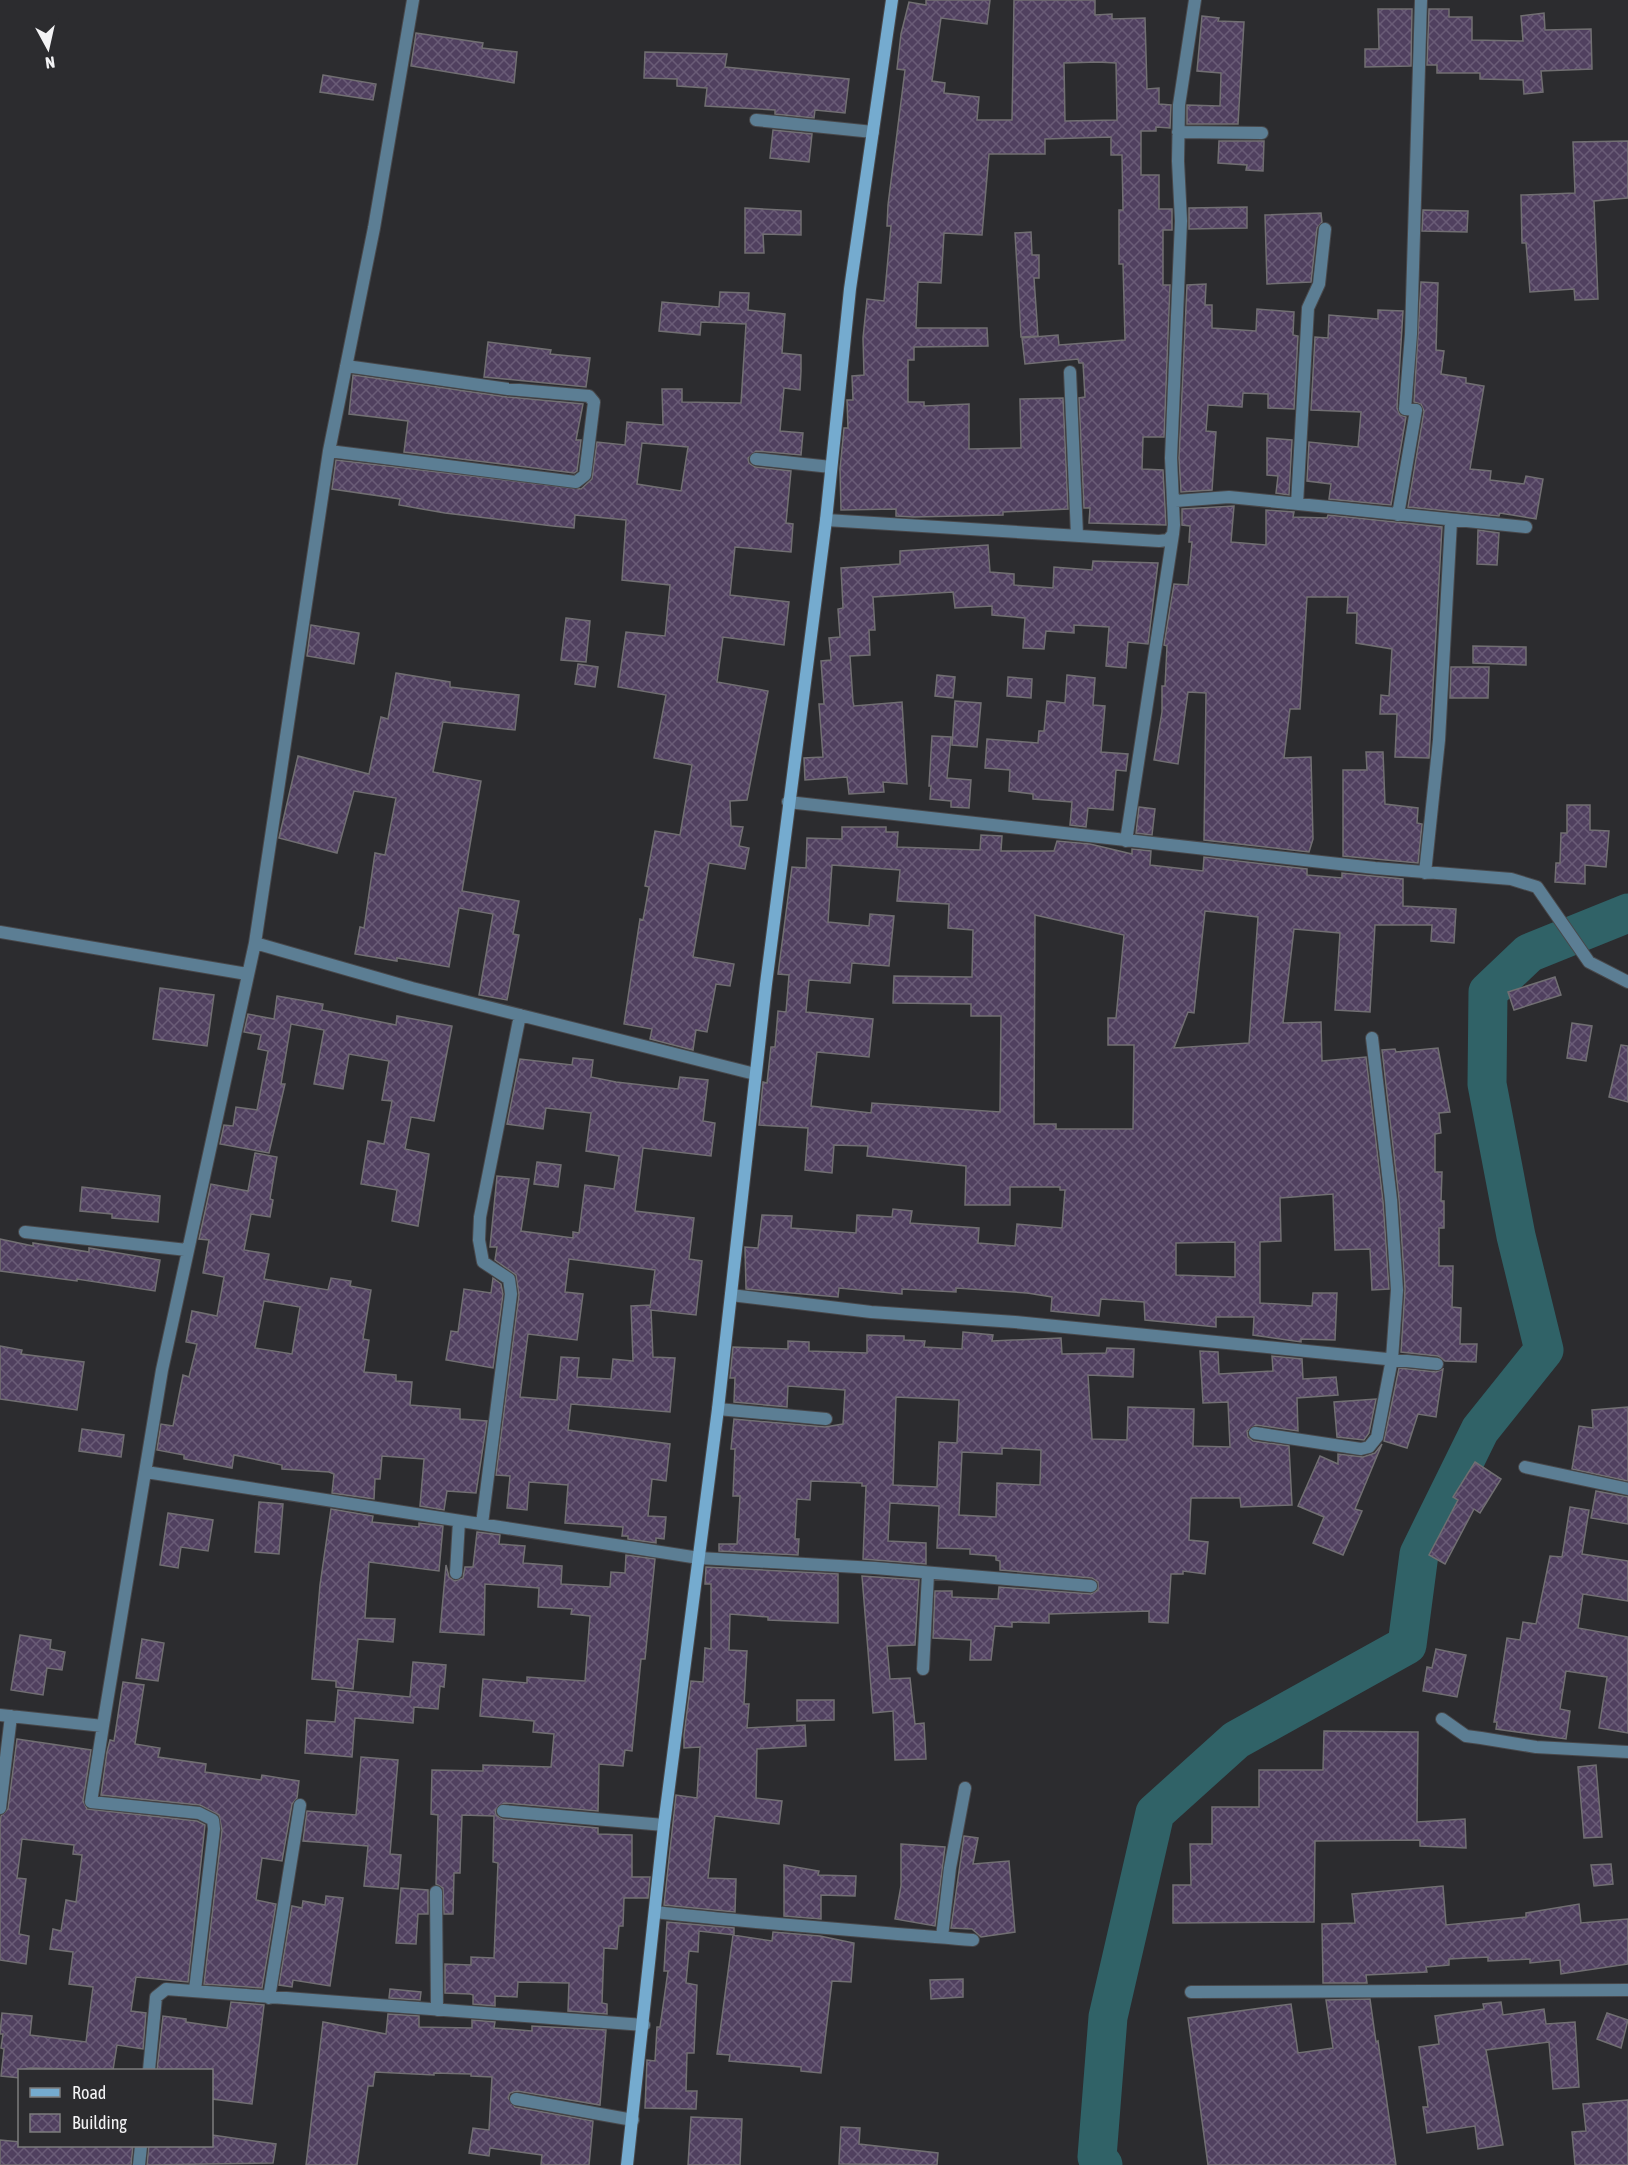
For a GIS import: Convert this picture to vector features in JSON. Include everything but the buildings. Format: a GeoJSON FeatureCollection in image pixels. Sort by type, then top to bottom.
{"type":"FeatureCollection","features":[{"type":"Feature","properties":{"kind":"main road"},"geometry":{"type":"LineString","coordinates":[[627,2165],[664,1825],[718,1409],[788,802],[826,520],[850,289],[892,0]]}},
{"type":"Feature","properties":{"kind":"street"},"geometry":{"type":"LineString","coordinates":[[195,1990],[214,1829],[213,1820],[199,1813],[92,1802],[162,1370],[255,943],[329,451],[374,228],[413,0]]}},
{"type":"Feature","properties":{"kind":"street"},"geometry":{"type":"LineString","coordinates":[[1126,841],[1173,534],[1175,501],[1171,458],[1181,220],[1179,105],[1195,0]]}},
{"type":"Feature","properties":{"kind":"street"},"geometry":{"type":"LineString","coordinates":[[1398,515],[1416,410],[1405,409],[1411,334],[1421,0]]}},
{"type":"Feature","properties":{"kind":"street"},"geometry":{"type":"LineString","coordinates":[[756,120],[873,132]]}},
{"type":"Feature","properties":{"kind":"street"},"geometry":{"type":"LineString","coordinates":[[1178,132],[1262,133]]}},
{"type":"Feature","properties":{"kind":"street"},"geometry":{"type":"LineString","coordinates":[[1297,504],[1308,308],[1319,284],[1325,229]]}},
{"type":"Feature","properties":{"kind":"street"},"geometry":{"type":"LineString","coordinates":[[329,451],[576,482],[585,475],[594,402],[589,396],[508,388],[346,366]]}},
{"type":"Feature","properties":{"kind":"street"},"geometry":{"type":"LineString","coordinates":[[1070,372],[1077,535]]}},
{"type":"Feature","properties":{"kind":"street"},"geometry":{"type":"LineString","coordinates":[[756,459],[831,467]]}},
{"type":"Feature","properties":{"kind":"street"},"geometry":{"type":"LineString","coordinates":[[1175,501],[1229,497],[1526,528]]}},
{"type":"Feature","properties":{"kind":"street"},"geometry":{"type":"LineString","coordinates":[[826,520],[1159,541],[1168,540],[1173,534]]}},
{"type":"Feature","properties":{"kind":"street"},"geometry":{"type":"LineString","coordinates":[[1425,873],[1438,740],[1451,521]]}},
{"type":"Feature","properties":{"kind":"street"},"geometry":{"type":"LineString","coordinates":[[788,802],[1425,873],[1511,879],[1537,887],[1589,962],[1628,982]]}},
{"type":"Feature","properties":{"kind":"street"},"geometry":{"type":"LineString","coordinates":[[0,932],[247,974]]}},
{"type":"Feature","properties":{"kind":"street"},"geometry":{"type":"LineString","coordinates":[[255,943],[412,988],[755,1074]]}},
{"type":"Feature","properties":{"kind":"street"},"geometry":{"type":"LineString","coordinates":[[482,1524],[511,1294],[509,1279],[483,1262],[480,1217],[520,1015]]}},
{"type":"Feature","properties":{"kind":"street"},"geometry":{"type":"LineString","coordinates":[[1254,1433],[1361,1449],[1370,1447],[1377,1437],[1392,1359],[1397,1290],[1391,1200],[1372,1038]]}},
{"type":"Feature","properties":{"kind":"street"},"geometry":{"type":"LineString","coordinates":[[25,1232],[188,1250]]}},
{"type":"Feature","properties":{"kind":"street"},"geometry":{"type":"LineString","coordinates":[[731,1295],[871,1312],[1016,1322],[1437,1364]]}},
{"type":"Feature","properties":{"kind":"street"},"geometry":{"type":"LineString","coordinates":[[718,1409],[826,1419]]}},
{"type":"Feature","properties":{"kind":"street"},"geometry":{"type":"LineString","coordinates":[[1525,1467],[1628,1489]]}},
{"type":"Feature","properties":{"kind":"street"},"geometry":{"type":"LineString","coordinates":[[146,1472],[699,1558],[1091,1586]]}},
{"type":"Feature","properties":{"kind":"street"},"geometry":{"type":"LineString","coordinates":[[456,1573],[459,1521]]}},
{"type":"Feature","properties":{"kind":"street"},"geometry":{"type":"LineString","coordinates":[[923,1669],[928,1574]]}},
{"type":"Feature","properties":{"kind":"street"},"geometry":{"type":"LineString","coordinates":[[0,1808],[6,1715],[103,1726]]}},
{"type":"Feature","properties":{"kind":"street"},"geometry":{"type":"LineString","coordinates":[[1442,1719],[1466,1736],[1536,1747],[1628,1752]]}},
{"type":"Feature","properties":{"kind":"street"},"geometry":{"type":"LineString","coordinates":[[942,1937],[950,1868],[965,1788]]}},
{"type":"Feature","properties":{"kind":"street"},"geometry":{"type":"LineString","coordinates":[[270,1998],[300,1805]]}},
{"type":"Feature","properties":{"kind":"street"},"geometry":{"type":"LineString","coordinates":[[502,1811],[664,1825]]}},
{"type":"Feature","properties":{"kind":"street"},"geometry":{"type":"LineString","coordinates":[[436,1892],[437,2010]]}},
{"type":"Feature","properties":{"kind":"street"},"geometry":{"type":"LineString","coordinates":[[655,1912],[849,1932],[974,1940]]}},
{"type":"Feature","properties":{"kind":"street"},"geometry":{"type":"LineString","coordinates":[[149,2069],[156,1997],[165,1989],[644,2025]]}},
{"type":"Feature","properties":{"kind":"street"},"geometry":{"type":"LineString","coordinates":[[1191,1992],[1628,1990]]}},
{"type":"Feature","properties":{"kind":"street"},"geometry":{"type":"LineString","coordinates":[[516,2099],[633,2120]]}},
{"type":"Feature","properties":{"kind":"street"},"geometry":{"type":"LineString","coordinates":[[139,2165],[141,2147]]}},
{"type":"Feature","properties":{"kind":"waterway"},"geometry":{"type":"LineString","coordinates":[[1103,2165],[1097,2157],[1108,2017],[1155,1813],[1236,1740],[1407,1645],[1419,1554],[1480,1430],[1544,1350],[1516,1236],[1487,1084],[1488,992],[1529,953],[1628,913]]}}]}
